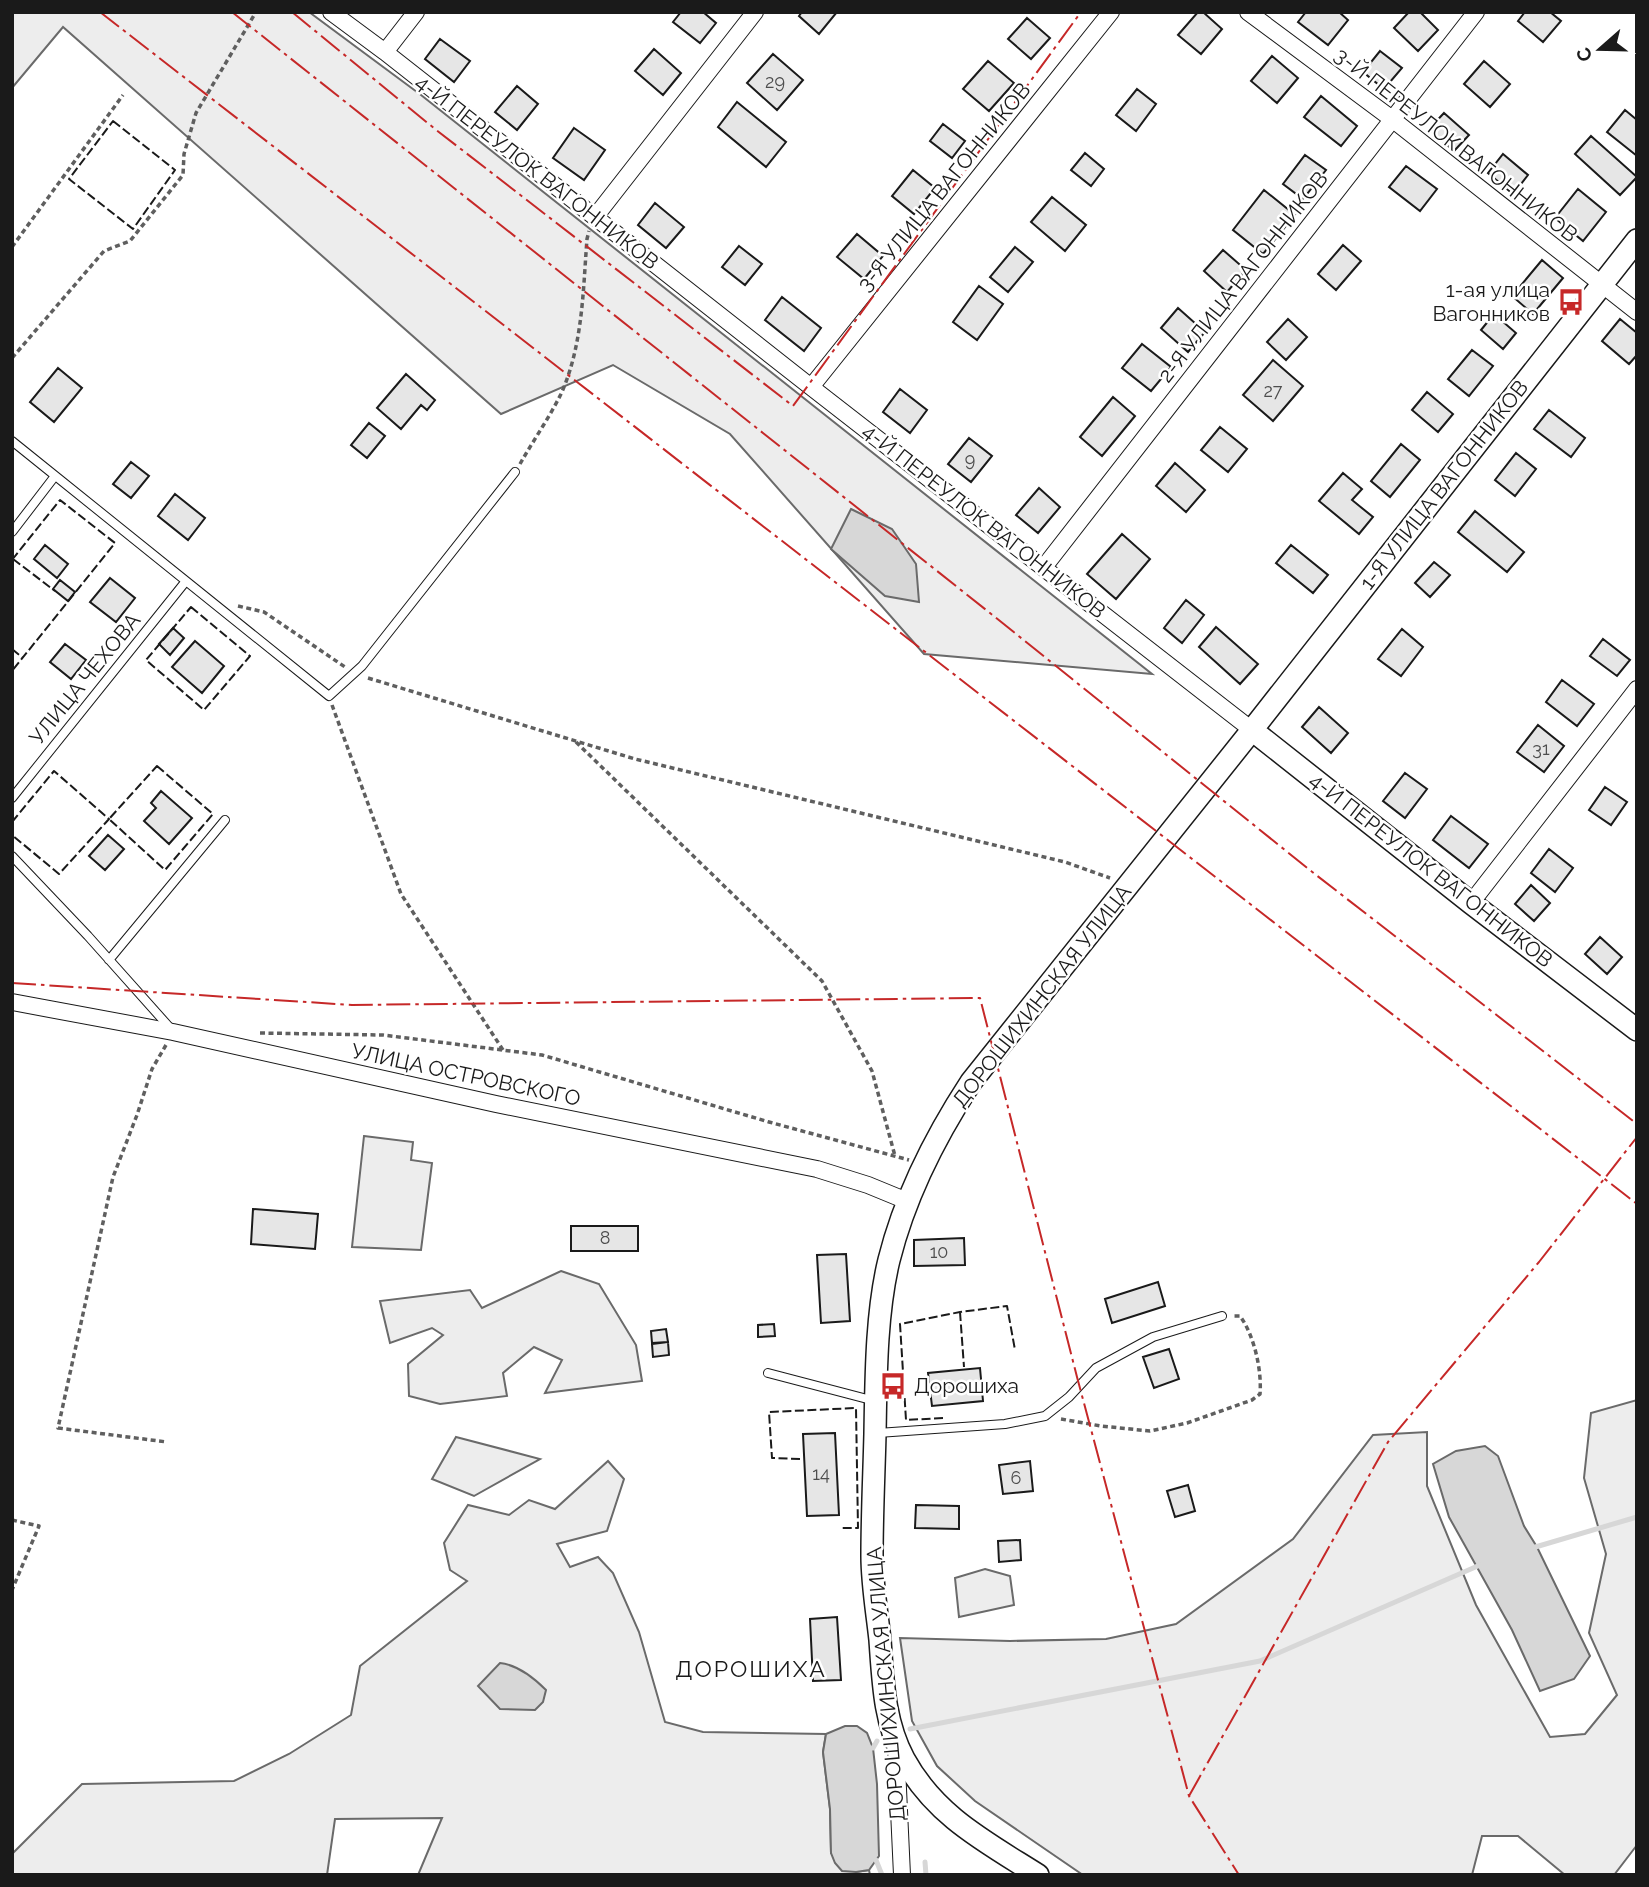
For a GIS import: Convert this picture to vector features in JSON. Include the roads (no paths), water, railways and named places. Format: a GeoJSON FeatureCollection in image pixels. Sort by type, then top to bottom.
{"type":"FeatureCollection","features":[{"type":"Feature","properties":{"kind":"street","name":"4-Й ПЕРЕУЛОК ВАГОННИКОВ"},"geometry":{"type":"LineString","coordinates":[[331,12],[1637,1030]]}},
{"type":"Feature","properties":{"kind":"street"},"geometry":{"type":"LineString","coordinates":[[385,52],[416,12]]}},
{"type":"Feature","properties":{"kind":"street"},"geometry":{"type":"LineString","coordinates":[[595,217],[755,12]]}},
{"type":"Feature","properties":{"kind":"street","name":"3-Я УЛИЦА ВАГОННИКОВ"},"geometry":{"type":"LineString","coordinates":[[811,387],[1111,12]]}},
{"type":"Feature","properties":{"kind":"street","name":"3-Й ПЕРЕУЛОК ВАГОННИКОВ"},"geometry":{"type":"LineString","coordinates":[[1248,12],[1392,119],[1637,312]]}},
{"type":"Feature","properties":{"kind":"street","name":"2-Я УЛИЦА ВАГОННИКОВ"},"geometry":{"type":"LineString","coordinates":[[1044,567],[1476,12]]}},
{"type":"Feature","properties":{"kind":"street","name":"1-Я УЛИЦА ВАГОННИКОВ"},"geometry":{"type":"LineString","coordinates":[[1252,730],[1637,240]]}},
{"type":"Feature","properties":{"kind":"street"},"geometry":{"type":"LineString","coordinates":[[1471,903],[1637,689]]}},
{"type":"Feature","properties":{"kind":"street","name":"ДОРОШИХИНСКАЯ УЛИЦА"},"geometry":{"type":"LineString","coordinates":[[902,1875],[896,1744],[886,1708],[872,1558],[875,1401],[883,1290],[891,1253],[907,1201],[924,1164],[971,1082],[1252,730]]}},
{"type":"Feature","properties":{"kind":"street","name":"УЛИЦА ОСТРОВСКОГО"},"geometry":{"type":"LineString","coordinates":[[12,1002],[173,1032],[496,1104],[817,1169],[907,1201]]}},
{"type":"Feature","properties":{"kind":"street"},"geometry":{"type":"LineString","coordinates":[[896,1744],[919,1784],[943,1811],[1038,1875]]}},
{"type":"Feature","properties":{"kind":"lane"},"geometry":{"type":"LineString","coordinates":[[12,441],[329,696],[362,666],[515,472]]}},
{"type":"Feature","properties":{"kind":"lane"},"geometry":{"type":"LineString","coordinates":[[12,533],[55,476]]}},
{"type":"Feature","properties":{"kind":"lane","name":"УЛИЦА ЧЕХОВА"},"geometry":{"type":"LineString","coordinates":[[12,799],[186,581]]}},
{"type":"Feature","properties":{"kind":"lane"},"geometry":{"type":"LineString","coordinates":[[109,960],[225,820]]}},
{"type":"Feature","properties":{"kind":"lane"},"geometry":{"type":"LineString","coordinates":[[12,856],[173,1032]]}},
{"type":"Feature","properties":{"kind":"lane"},"geometry":{"type":"LineString","coordinates":[[875,1433],[1005,1424],[1045,1416],[1096,1368],[1153,1338],[1222,1316]]}},
{"type":"Feature","properties":{"kind":"lane"},"geometry":{"type":"LineString","coordinates":[[768,1373],[875,1401]]}},
{"type":"Feature","properties":{"kind":"waterway"},"geometry":{"type":"LineString","coordinates":[[1532,1548],[1637,1517]]}},
{"type":"Feature","properties":{"kind":"waterway"},"geometry":{"type":"LineString","coordinates":[[910,1729],[1260,1661],[1480,1565]]}},
{"type":"Feature","properties":{"kind":"waterway"},"geometry":{"type":"LineString","coordinates":[[873,1748],[877,1741]]}},
{"type":"Feature","properties":{"kind":"waterway"},"geometry":{"type":"LineString","coordinates":[[876,1860],[882,1875]]}},
{"type":"Feature","properties":{"kind":"waterway"},"geometry":{"type":"LineString","coordinates":[[925,1862],[926,1875]]}},
{"type":"Feature","properties":{"kind":"place","name":"1-ая улица Вагонников"},"geometry":{"type":"Point","coordinates":[1571,302]}},
{"type":"Feature","properties":{"kind":"place","name":"Дорошиха"},"geometry":{"type":"Point","coordinates":[893,1386]}},
{"type":"Feature","properties":{"kind":"district","name":"ДОРОШИХА"},"geometry":{"type":"Point","coordinates":[751,1669]}}]}
